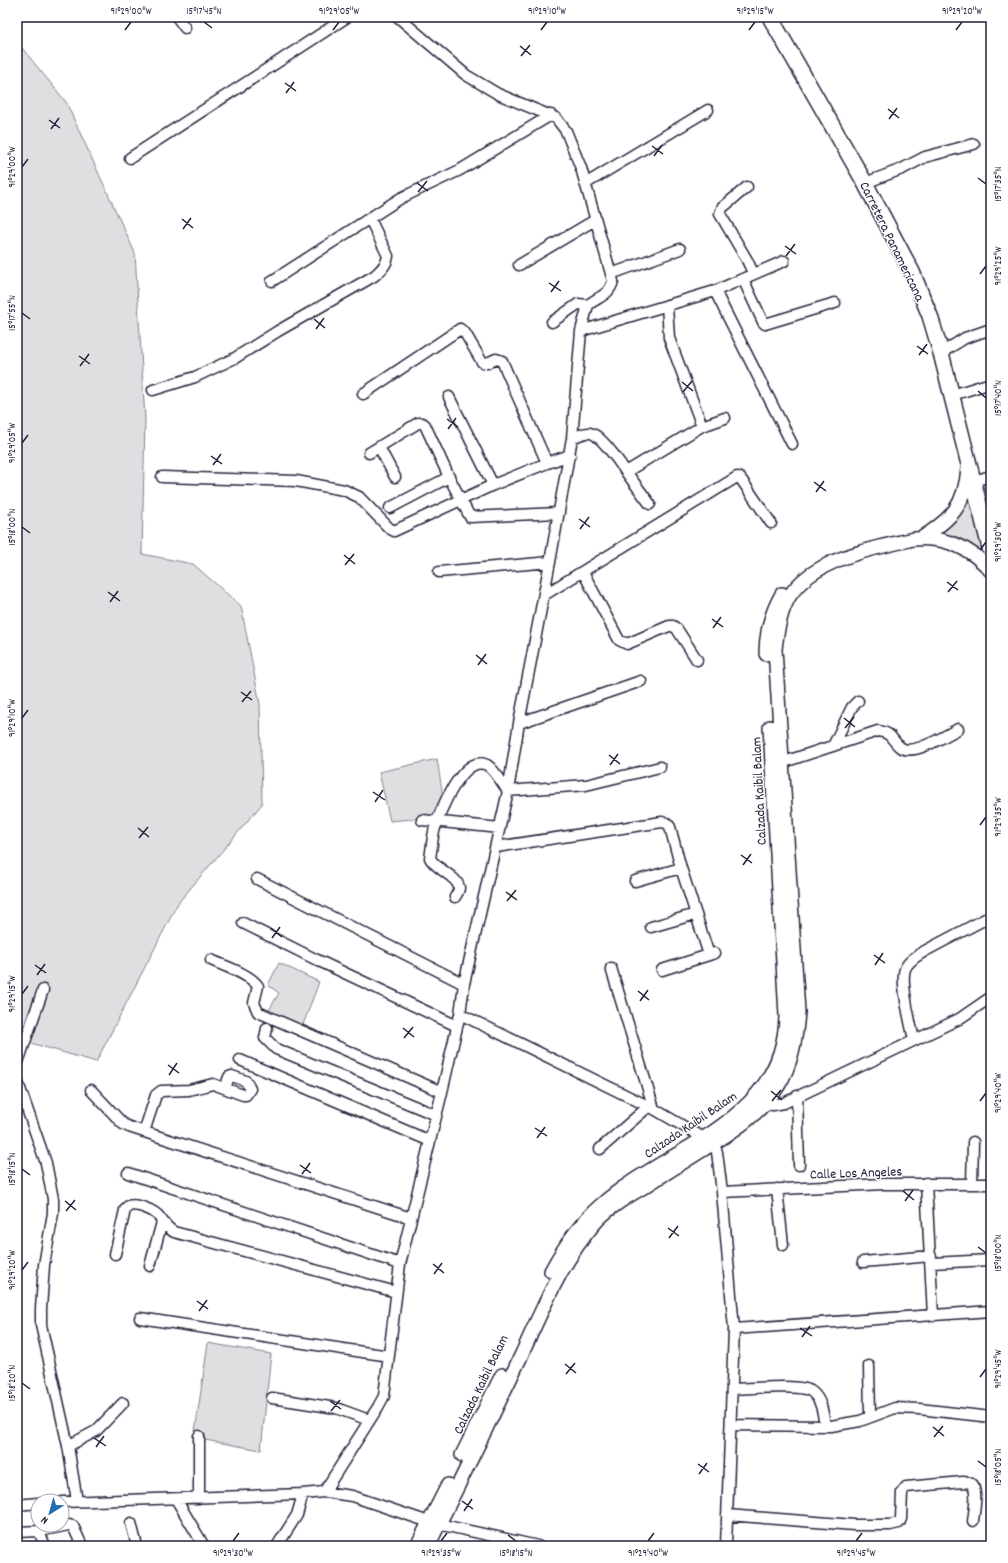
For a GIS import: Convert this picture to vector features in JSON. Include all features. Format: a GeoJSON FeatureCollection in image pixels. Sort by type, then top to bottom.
{"type":"FeatureCollection","features":[{"type":"Feature","properties":{"kind":"highway","name":"Carretera Panamericana"},"geometry":{"type":"LineString","coordinates":[[770,17],[865,183],[912,272],[930,316],[941,353],[968,463],[988,524],[991,552]]}},
{"type":"Feature","properties":{"kind":"main road","name":"Calzada Kaibil Balam"},"geometry":{"type":"LineString","coordinates":[[709,1141],[760,1092],[776,1065],[785,1035],[786,1016],[766,656],[769,624],[775,605],[784,590],[801,572],[810,566],[829,557],[848,551],[860,551],[922,538],[946,522],[958,506],[966,486],[968,463]]}},
{"type":"Feature","properties":{"kind":"main road","name":"Calzada Kaibil Balam"},"geometry":{"type":"LineString","coordinates":[[922,538],[957,545],[967,549],[983,561],[991,571]]}},
{"type":"Feature","properties":{"kind":"main road","name":"Calzada Kaibil Balam"},"geometry":{"type":"LineString","coordinates":[[417,1546],[434,1523],[556,1282],[577,1245],[594,1224],[630,1195],[709,1141],[742,1124],[765,1104],[779,1085],[788,1065],[794,1042],[798,1012],[774,649],[779,621],[785,605],[795,589],[812,574],[860,551]]}},
{"type":"Feature","properties":{"kind":"main road","name":"Calzada Kaibil Balam"},"geometry":{"type":"LineString","coordinates":[[428,1546],[434,1523]]}},
{"type":"Feature","properties":{"kind":"street"},"geometry":{"type":"LineString","coordinates":[[178,17],[185,28]]}},
{"type":"Feature","properties":{"kind":"street"},"geometry":{"type":"LineString","coordinates":[[130,158],[347,17]]}},
{"type":"Feature","properties":{"kind":"street"},"geometry":{"type":"LineString","coordinates":[[398,17],[466,75],[498,94],[551,115],[556,118],[566,131],[572,144],[585,184],[613,281],[612,287],[608,292],[588,305],[578,304],[552,322]]}},
{"type":"Feature","properties":{"kind":"street"},"geometry":{"type":"LineString","coordinates":[[585,184],[708,110]]}},
{"type":"Feature","properties":{"kind":"street"},"geometry":{"type":"LineString","coordinates":[[272,281],[401,198],[460,170],[551,115]]}},
{"type":"Feature","properties":{"kind":"street"},"geometry":{"type":"LineString","coordinates":[[865,183],[902,169],[925,157],[974,144]]}},
{"type":"Feature","properties":{"kind":"street"},"geometry":{"type":"LineString","coordinates":[[747,187],[722,208],[720,214],[747,260],[753,274]]}},
{"type":"Feature","properties":{"kind":"street"},"geometry":{"type":"LineString","coordinates":[[153,390],[195,377],[235,358],[278,331],[374,276],[382,269],[388,260],[388,256],[370,219]]}},
{"type":"Feature","properties":{"kind":"street"},"geometry":{"type":"LineString","coordinates":[[519,265],[595,220]]}},
{"type":"Feature","properties":{"kind":"street"},"geometry":{"type":"LineString","coordinates":[[611,274],[680,249]]}},
{"type":"Feature","properties":{"kind":"street"},"geometry":{"type":"LineString","coordinates":[[581,331],[667,304],[715,291],[784,262]]}},
{"type":"Feature","properties":{"kind":"street"},"geometry":{"type":"LineString","coordinates":[[743,279],[765,324],[835,303]]}},
{"type":"Feature","properties":{"kind":"street"},"geometry":{"type":"LineString","coordinates":[[715,291],[792,444]]}},
{"type":"Feature","properties":{"kind":"street"},"geometry":{"type":"LineString","coordinates":[[667,304],[669,338],[702,426]]}},
{"type":"Feature","properties":{"kind":"street"},"geometry":{"type":"LineString","coordinates":[[324,1492],[384,1396],[400,1264],[460,1014],[464,984],[508,791],[519,723],[570,455],[581,331],[588,305]]}},
{"type":"Feature","properties":{"kind":"street"},"geometry":{"type":"LineString","coordinates":[[364,394],[460,329],[465,333],[482,362],[487,363],[496,359],[502,361],[547,463]]}},
{"type":"Feature","properties":{"kind":"street"},"geometry":{"type":"LineString","coordinates":[[941,353],[965,338],[991,329]]}},
{"type":"Feature","properties":{"kind":"street"},"geometry":{"type":"LineString","coordinates":[[952,395],[991,383]]}},
{"type":"Feature","properties":{"kind":"street"},"geometry":{"type":"LineString","coordinates":[[449,397],[493,486]]}},
{"type":"Feature","properties":{"kind":"street"},"geometry":{"type":"LineString","coordinates":[[626,472],[702,426],[725,418]]}},
{"type":"Feature","properties":{"kind":"street"},"geometry":{"type":"LineString","coordinates":[[369,453],[418,423],[422,423],[425,425],[470,517],[559,513]]}},
{"type":"Feature","properties":{"kind":"street"},"geometry":{"type":"LineString","coordinates":[[572,438],[585,433],[592,433],[597,436],[620,462],[650,504]]}},
{"type":"Feature","properties":{"kind":"street"},"geometry":{"type":"LineString","coordinates":[[379,447],[395,477]]}},
{"type":"Feature","properties":{"kind":"street"},"geometry":{"type":"LineString","coordinates":[[162,477],[296,481],[344,490],[359,497],[389,528],[394,531],[462,499],[547,463],[570,455]]}},
{"type":"Feature","properties":{"kind":"street"},"geometry":{"type":"LineString","coordinates":[[973,481],[991,476]]}},
{"type":"Feature","properties":{"kind":"street"},"geometry":{"type":"LineString","coordinates":[[390,508],[450,477]]}},
{"type":"Feature","properties":{"kind":"street"},"geometry":{"type":"LineString","coordinates":[[544,595],[737,477],[743,482],[771,523]]}},
{"type":"Feature","properties":{"kind":"street"},"geometry":{"type":"LineString","coordinates":[[439,572],[550,562]]}},
{"type":"Feature","properties":{"kind":"street"},"geometry":{"type":"LineString","coordinates":[[583,572],[619,640],[627,644],[669,626],[673,626],[677,629],[697,660]]}},
{"type":"Feature","properties":{"kind":"street"},"geometry":{"type":"LineString","coordinates":[[519,723],[641,682]]}},
{"type":"Feature","properties":{"kind":"street"},"geometry":{"type":"LineString","coordinates":[[833,746],[852,707],[858,701]]}},
{"type":"Feature","properties":{"kind":"street"},"geometry":{"type":"LineString","coordinates":[[782,763],[878,731],[886,732],[899,746],[905,750],[916,750],[958,729]]}},
{"type":"Feature","properties":{"kind":"street"},"geometry":{"type":"LineString","coordinates":[[455,897],[459,889],[458,884],[450,876],[436,867],[430,858],[435,828],[450,793],[462,774],[473,765],[479,763],[486,765],[491,769],[508,791]]}},
{"type":"Feature","properties":{"kind":"street"},"geometry":{"type":"LineString","coordinates":[[508,791],[586,785],[660,767]]}},
{"type":"Feature","properties":{"kind":"street"},"geometry":{"type":"LineString","coordinates":[[422,820],[500,828]]}},
{"type":"Feature","properties":{"kind":"street"},"geometry":{"type":"LineString","coordinates":[[496,847],[662,822],[667,823],[670,827],[681,868],[696,914],[712,954],[662,970]]}},
{"type":"Feature","properties":{"kind":"street"},"geometry":{"type":"LineString","coordinates":[[635,881],[681,868]]}},
{"type":"Feature","properties":{"kind":"street"},"geometry":{"type":"LineString","coordinates":[[257,879],[464,984]]}},
{"type":"Feature","properties":{"kind":"street"},"geometry":{"type":"LineString","coordinates":[[651,927],[696,914]]}},
{"type":"Feature","properties":{"kind":"street"},"geometry":{"type":"LineString","coordinates":[[914,1040],[905,993],[905,969],[913,959],[923,952],[991,916]]}},
{"type":"Feature","properties":{"kind":"street"},"geometry":{"type":"LineString","coordinates":[[243,923],[315,959],[457,1026]]}},
{"type":"Feature","properties":{"kind":"street"},"geometry":{"type":"LineString","coordinates":[[211,960],[249,977],[256,983],[258,986],[254,1003],[258,1012],[442,1092]]}},
{"type":"Feature","properties":{"kind":"street"},"geometry":{"type":"LineString","coordinates":[[611,968],[652,1108]]}},
{"type":"Feature","properties":{"kind":"street"},"geometry":{"type":"LineString","coordinates":[[17,1065],[43,990]]}},
{"type":"Feature","properties":{"kind":"street"},"geometry":{"type":"LineString","coordinates":[[765,1104],[778,1104],[797,1096],[959,1019],[991,997]]}},
{"type":"Feature","properties":{"kind":"street"},"geometry":{"type":"LineString","coordinates":[[460,1014],[652,1108],[709,1141],[717,1152],[734,1329],[726,1546]]}},
{"type":"Feature","properties":{"kind":"street"},"geometry":{"type":"LineString","coordinates":[[267,1028],[265,1038],[276,1049],[436,1115]]}},
{"type":"Feature","properties":{"kind":"street"},"geometry":{"type":"LineString","coordinates":[[240,1060],[430,1141]]}},
{"type":"Feature","properties":{"kind":"street"},"geometry":{"type":"LineString","coordinates":[[17,1080],[46,1163],[53,1199],[53,1213],[44,1265],[41,1324],[68,1446],[77,1501]]}},
{"type":"Feature","properties":{"kind":"street"},"geometry":{"type":"LineString","coordinates":[[144,1132],[158,1092],[166,1090],[189,1090],[213,1084],[225,1088]]}},
{"type":"Feature","properties":{"kind":"street"},"geometry":{"type":"LineString","coordinates":[[92,1090],[123,1124],[411,1218]]}},
{"type":"Feature","properties":{"kind":"street"},"geometry":{"type":"LineString","coordinates":[[797,1096],[799,1165]]}},
{"type":"Feature","properties":{"kind":"street"},"geometry":{"type":"LineString","coordinates":[[600,1149],[652,1108]]}},
{"type":"Feature","properties":{"kind":"street"},"geometry":{"type":"LineString","coordinates":[[972,1184],[974,1142]]}},
{"type":"Feature","properties":{"kind":"street"},"geometry":{"type":"LineString","coordinates":[[128,1173],[400,1264]]}},
{"type":"Feature","properties":{"kind":"street"},"geometry":{"type":"LineString","coordinates":[[926,1183],[933,1316]]}},
{"type":"Feature","properties":{"kind":"street","name":"Calle Los Angeles"},"geometry":{"type":"LineString","coordinates":[[722,1192],[926,1183],[991,1184]]}},
{"type":"Feature","properties":{"kind":"street"},"geometry":{"type":"LineString","coordinates":[[777,1189],[783,1245]]}},
{"type":"Feature","properties":{"kind":"street"},"geometry":{"type":"LineString","coordinates":[[115,1254],[128,1206],[132,1204],[148,1209],[160,1217],[167,1228],[174,1232],[396,1292]]}},
{"type":"Feature","properties":{"kind":"street"},"geometry":{"type":"LineString","coordinates":[[150,1266],[162,1222]]}},
{"type":"Feature","properties":{"kind":"street"},"geometry":{"type":"LineString","coordinates":[[863,1262],[991,1260]]}},
{"type":"Feature","properties":{"kind":"street"},"geometry":{"type":"LineString","coordinates":[[734,1329],[991,1311]]}},
{"type":"Feature","properties":{"kind":"street"},"geometry":{"type":"LineString","coordinates":[[140,1318],[389,1356]]}},
{"type":"Feature","properties":{"kind":"street"},"geometry":{"type":"LineString","coordinates":[[869,1366],[870,1416]]}},
{"type":"Feature","properties":{"kind":"street"},"geometry":{"type":"LineString","coordinates":[[732,1389],[788,1387],[811,1391],[818,1398],[822,1407],[825,1426]]}},
{"type":"Feature","properties":{"kind":"street"},"geometry":{"type":"LineString","coordinates":[[272,1398],[336,1408],[369,1420]]}},
{"type":"Feature","properties":{"kind":"street"},"geometry":{"type":"LineString","coordinates":[[68,1446],[96,1430],[123,1403]]}},
{"type":"Feature","properties":{"kind":"street"},"geometry":{"type":"LineString","coordinates":[[731,1425],[825,1426],[849,1424],[895,1408],[919,1409],[991,1417]]}},
{"type":"Feature","properties":{"kind":"street"},"geometry":{"type":"LineString","coordinates":[[199,1436],[199,1498]]}},
{"type":"Feature","properties":{"kind":"street"},"geometry":{"type":"LineString","coordinates":[[727,1515],[854,1525],[890,1525],[899,1522],[901,1519],[902,1492],[906,1488],[963,1482],[970,1483],[974,1487],[973,1521]]}},
{"type":"Feature","properties":{"kind":"street"},"geometry":{"type":"LineString","coordinates":[[70,1501],[176,1499],[324,1492],[352,1496],[495,1541],[538,1546]]}},
{"type":"Feature","properties":{"kind":"street"},"geometry":{"type":"LineString","coordinates":[[276,1546],[297,1515],[303,1494]]}},
{"type":"Feature","properties":{"kind":"street"},"geometry":{"type":"LineString","coordinates":[[176,1499],[204,1546]]}},
{"type":"Feature","properties":{"kind":"street"},"geometry":{"type":"LineString","coordinates":[[17,1505],[30,1504]]}},
{"type":"Feature","properties":{"kind":"street"},"geometry":{"type":"LineString","coordinates":[[131,1523],[137,1546]]}},
{"type":"Feature","properties":{"kind":"street"},"geometry":{"type":"LineString","coordinates":[[70,1525],[73,1526],[82,1546]]}},
{"type":"Feature","properties":{"kind":"street"},"geometry":{"type":"LineString","coordinates":[[17,1532],[30,1531]]}},
{"type":"Feature","properties":{"kind":"street"},"geometry":{"type":"LineString","coordinates":[[40,1533],[45,1546]]}},
{"type":"Feature","properties":{"kind":"shaded area"},"geometry":{"type":"Polygon","coordinates":[[[17,42],[66,102],[135,253],[145,419],[142,554],[193,564],[241,606],[260,704],[262,804],[178,903],[96,1062],[17,1039],[17,42]]]}},
{"type":"Feature","properties":{"kind":"shaded area"},"geometry":{"type":"Polygon","coordinates":[[[968,485],[990,560],[926,538],[968,485]]]}},
{"type":"Feature","properties":{"kind":"shaded area"},"geometry":{"type":"Polygon","coordinates":[[[437,759],[446,816],[390,821],[379,772],[437,759]]]}},
{"type":"Feature","properties":{"kind":"shaded area"},"geometry":{"type":"Polygon","coordinates":[[[279,963],[319,982],[301,1030],[266,1015],[279,993],[268,985],[279,963]]]}},
{"type":"Feature","properties":{"kind":"shaded area"},"geometry":{"type":"Polygon","coordinates":[[[208,1343],[271,1354],[261,1450],[194,1438],[208,1343]]]}}]}
